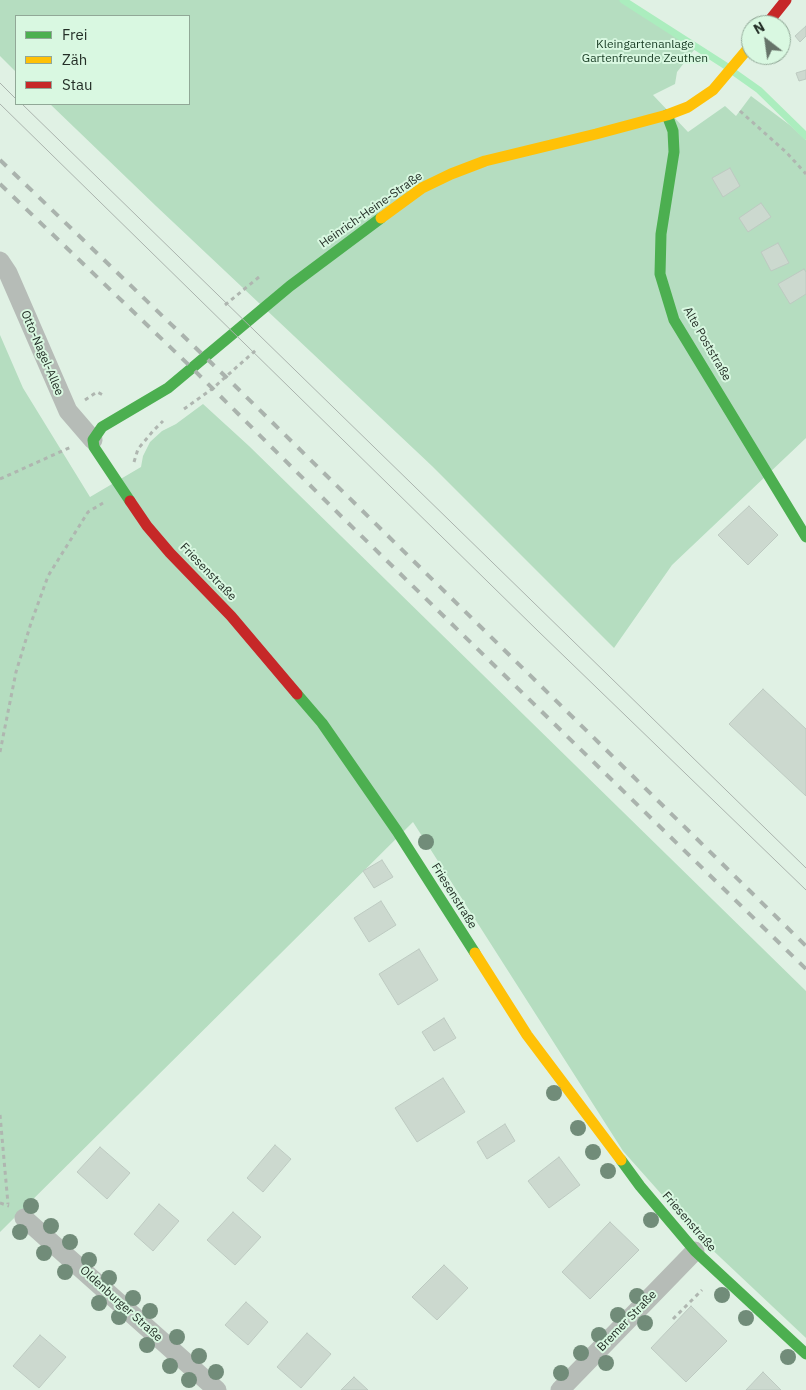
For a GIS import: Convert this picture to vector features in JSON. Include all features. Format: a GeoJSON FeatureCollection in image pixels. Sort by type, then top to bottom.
{"type":"FeatureCollection","features":[{"type":"Feature","properties":{"kind":"street"},"geometry":{"type":"LineString","coordinates":[[774,15],[786,0]]}},
{"type":"Feature","properties":{"kind":"street","name":"Heinrich-Heine-Straße"},"geometry":{"type":"LineString","coordinates":[[93,440],[102,427],[168,388],[290,286],[422,188],[485,161],[667,115],[688,107],[713,90],[741,57]]}},
{"type":"Feature","properties":{"kind":"street","name":"Alte Poststraße"},"geometry":{"type":"LineString","coordinates":[[667,115],[673,131],[674,152],[661,234],[660,274],[674,320],[806,537]]}},
{"type":"Feature","properties":{"kind":"street","name":"Otto-Nagel-Allee"},"geometry":{"type":"LineString","coordinates":[[0,261],[8,273],[68,411],[93,440]]}},
{"type":"Feature","properties":{"kind":"street","name":"Friesenstraße"},"geometry":{"type":"LineString","coordinates":[[93,440],[94,447],[147,526],[170,553],[231,616],[322,723],[397,831],[527,1035],[640,1186],[695,1251],[806,1354]]}},
{"type":"Feature","properties":{"kind":"street","name":"Oldenburger Straße"},"geometry":{"type":"LineString","coordinates":[[24,1218],[217,1390]]}},
{"type":"Feature","properties":{"kind":"street","name":"Bremer Straße"},"geometry":{"type":"LineString","coordinates":[[560,1390],[695,1251]]}},
{"type":"Feature","properties":{"kind":"path"},"geometry":{"type":"LineString","coordinates":[[740,111],[788,153],[806,174]]}},
{"type":"Feature","properties":{"kind":"path"},"geometry":{"type":"LineString","coordinates":[[179,412],[212,389],[260,346]]}},
{"type":"Feature","properties":{"kind":"path"},"geometry":{"type":"LineString","coordinates":[[134,464],[138,449],[166,419]]}},
{"type":"Feature","properties":{"kind":"path"},"geometry":{"type":"LineString","coordinates":[[0,479],[67,448]]}},
{"type":"Feature","properties":{"kind":"path"},"geometry":{"type":"LineString","coordinates":[[0,752],[16,672],[48,576],[88,512],[104,503]]}},
{"type":"Feature","properties":{"kind":"path"},"geometry":{"type":"LineString","coordinates":[[0,1115],[8,1206]]}},
{"type":"Feature","properties":{"kind":"path"},"geometry":{"type":"LineString","coordinates":[[673,1319],[704,1288]]}},
{"type":"Feature","properties":{"kind":"green space","name":"Kleingartenanlage Gartenfreunde Zeuthen"},"geometry":{"type":"Polygon","coordinates":[[[0,0],[625,0],[694,50],[677,72],[675,84],[653,95],[688,132],[725,106],[736,116],[751,96],[791,126],[806,140],[806,438],[672,565],[614,648],[432,466],[51,105],[190,105],[190,15],[15,15],[15,71],[0,56],[0,0]]]}},
{"type":"Feature","properties":{"kind":"green space"},"geometry":{"type":"Polygon","coordinates":[[[0,335],[23,388],[90,497],[141,467],[143,456],[150,442],[162,431],[176,424],[203,404],[249,446],[806,991],[806,1338],[704,1242],[623,1151],[413,822],[0,1232],[0,335]]]}},
{"type":"Feature","properties":{"kind":"building"},"geometry":{"type":"Polygon","coordinates":[[[806,26],[806,36],[800,42],[795,36],[806,26]]]}},
{"type":"Feature","properties":{"kind":"building"},"geometry":{"type":"Polygon","coordinates":[[[806,70],[806,79],[799,81],[796,73],[806,70]]]}},
{"type":"Feature","properties":{"kind":"building"},"geometry":{"type":"Polygon","coordinates":[[[730,168],[740,186],[723,197],[712,178],[730,168]]]}},
{"type":"Feature","properties":{"kind":"building"},"geometry":{"type":"Polygon","coordinates":[[[761,203],[771,217],[748,232],[739,218],[761,203]]]}},
{"type":"Feature","properties":{"kind":"building"},"geometry":{"type":"Polygon","coordinates":[[[778,243],[789,263],[771,271],[761,252],[778,243]]]}},
{"type":"Feature","properties":{"kind":"building"},"geometry":{"type":"Polygon","coordinates":[[[804,269],[806,272],[806,294],[790,304],[778,284],[804,269]]]}},
{"type":"Feature","properties":{"kind":"building"},"geometry":{"type":"Polygon","coordinates":[[[749,506],[778,535],[748,565],[718,535],[749,506]]]}},
{"type":"Feature","properties":{"kind":"building"},"geometry":{"type":"Polygon","coordinates":[[[763,689],[806,729],[806,796],[729,724],[763,689]]]}},
{"type":"Feature","properties":{"kind":"building"},"geometry":{"type":"Polygon","coordinates":[[[382,860],[393,877],[374,888],[363,871],[382,860]]]}},
{"type":"Feature","properties":{"kind":"building"},"geometry":{"type":"Polygon","coordinates":[[[381,901],[396,925],[369,942],[354,918],[381,901]]]}},
{"type":"Feature","properties":{"kind":"building"},"geometry":{"type":"Polygon","coordinates":[[[419,949],[438,980],[398,1005],[379,974],[419,949]]]}},
{"type":"Feature","properties":{"kind":"building"},"geometry":{"type":"Polygon","coordinates":[[[444,1018],[456,1038],[434,1051],[422,1032],[444,1018]]]}},
{"type":"Feature","properties":{"kind":"building"},"geometry":{"type":"Polygon","coordinates":[[[443,1078],[465,1112],[417,1142],[395,1108],[443,1078]]]}},
{"type":"Feature","properties":{"kind":"building"},"geometry":{"type":"Polygon","coordinates":[[[505,1124],[515,1141],[487,1159],[477,1142],[505,1124]]]}},
{"type":"Feature","properties":{"kind":"building"},"geometry":{"type":"Polygon","coordinates":[[[275,1145],[291,1159],[263,1192],[247,1178],[275,1145]]]}},
{"type":"Feature","properties":{"kind":"building"},"geometry":{"type":"Polygon","coordinates":[[[100,1147],[130,1173],[107,1199],[77,1172],[100,1147]]]}},
{"type":"Feature","properties":{"kind":"building"},"geometry":{"type":"Polygon","coordinates":[[[559,1157],[580,1185],[549,1208],[528,1181],[559,1157]]]}},
{"type":"Feature","properties":{"kind":"building"},"geometry":{"type":"Polygon","coordinates":[[[159,1204],[179,1221],[153,1251],[134,1234],[159,1204]]]}},
{"type":"Feature","properties":{"kind":"building"},"geometry":{"type":"Polygon","coordinates":[[[233,1212],[261,1237],[235,1265],[207,1240],[233,1212]]]}},
{"type":"Feature","properties":{"kind":"building"},"geometry":{"type":"Polygon","coordinates":[[[610,1222],[639,1250],[590,1299],[562,1272],[610,1222]]]}},
{"type":"Feature","properties":{"kind":"building"},"geometry":{"type":"Polygon","coordinates":[[[444,1265],[468,1288],[437,1320],[412,1297],[444,1265]]]}},
{"type":"Feature","properties":{"kind":"building"},"geometry":{"type":"Polygon","coordinates":[[[246,1302],[268,1322],[248,1345],[225,1325],[246,1302]]]}},
{"type":"Feature","properties":{"kind":"building"},"geometry":{"type":"Polygon","coordinates":[[[691,1306],[727,1341],[686,1382],[651,1348],[691,1306]]]}},
{"type":"Feature","properties":{"kind":"building"},"geometry":{"type":"Polygon","coordinates":[[[307,1333],[331,1354],[301,1388],[277,1367],[307,1333]]]}},
{"type":"Feature","properties":{"kind":"building"},"geometry":{"type":"Polygon","coordinates":[[[40,1335],[66,1357],[39,1388],[13,1366],[40,1335]]]}},
{"type":"Feature","properties":{"kind":"building"},"geometry":{"type":"Polygon","coordinates":[[[763,1372],[781,1390],[746,1390],[763,1372]]]}},
{"type":"Feature","properties":{"kind":"building"},"geometry":{"type":"Polygon","coordinates":[[[354,1377],[368,1390],[341,1390],[354,1377]]]}},
{"type":"Feature","properties":{"kind":"waterway"},"geometry":{"type":"LineString","coordinates":[[623,0],[726,66]]}},
{"type":"Feature","properties":{"kind":"waterway"},"geometry":{"type":"LineString","coordinates":[[735,73],[759,90],[806,136]]}},
{"type":"Feature","properties":{"kind":"tram line"},"geometry":{"type":"LineString","coordinates":[[0,83],[15,98]]}},
{"type":"Feature","properties":{"kind":"tram line"},"geometry":{"type":"LineString","coordinates":[[0,104],[538,631],[806,890]]}},
{"type":"Feature","properties":{"kind":"tram line"},"geometry":{"type":"LineString","coordinates":[[23,105],[806,868]]}},
{"type":"Feature","properties":{"kind":"railway"},"geometry":{"type":"LineString","coordinates":[[0,160],[226,377],[806,946]]}},
{"type":"Feature","properties":{"kind":"railway"},"geometry":{"type":"LineString","coordinates":[[0,184],[192,368],[344,519],[806,969]]}},
{"type":"Feature","properties":{"kind":"traffic: fast"},"geometry":{"type":"LineString","coordinates":[[667,115],[673,131],[674,152],[661,234],[660,274],[674,320],[806,537]]}},
{"type":"Feature","properties":{"kind":"traffic: fast"},"geometry":{"type":"LineString","coordinates":[[130,501],[94,447],[93,440],[102,427],[168,388],[290,286],[381,218]]}},
{"type":"Feature","properties":{"kind":"traffic: fast"},"geometry":{"type":"LineString","coordinates":[[297,694],[322,723],[397,831],[475,953]]}},
{"type":"Feature","properties":{"kind":"traffic: fast"},"geometry":{"type":"LineString","coordinates":[[621,1160],[640,1186],[695,1251],[806,1354]]}},
{"type":"Feature","properties":{"kind":"traffic: slow"},"geometry":{"type":"LineString","coordinates":[[381,218],[422,188],[485,161],[596,134],[667,115],[688,107],[713,90],[741,57]]}},
{"type":"Feature","properties":{"kind":"traffic: slow"},"geometry":{"type":"LineString","coordinates":[[475,953],[527,1035],[621,1160]]}},
{"type":"Feature","properties":{"kind":"traffic: jam"},"geometry":{"type":"LineString","coordinates":[[774,15],[786,0]]}},
{"type":"Feature","properties":{"kind":"traffic: jam"},"geometry":{"type":"LineString","coordinates":[[130,501],[147,526],[170,553],[231,616],[297,694]]}}]}
